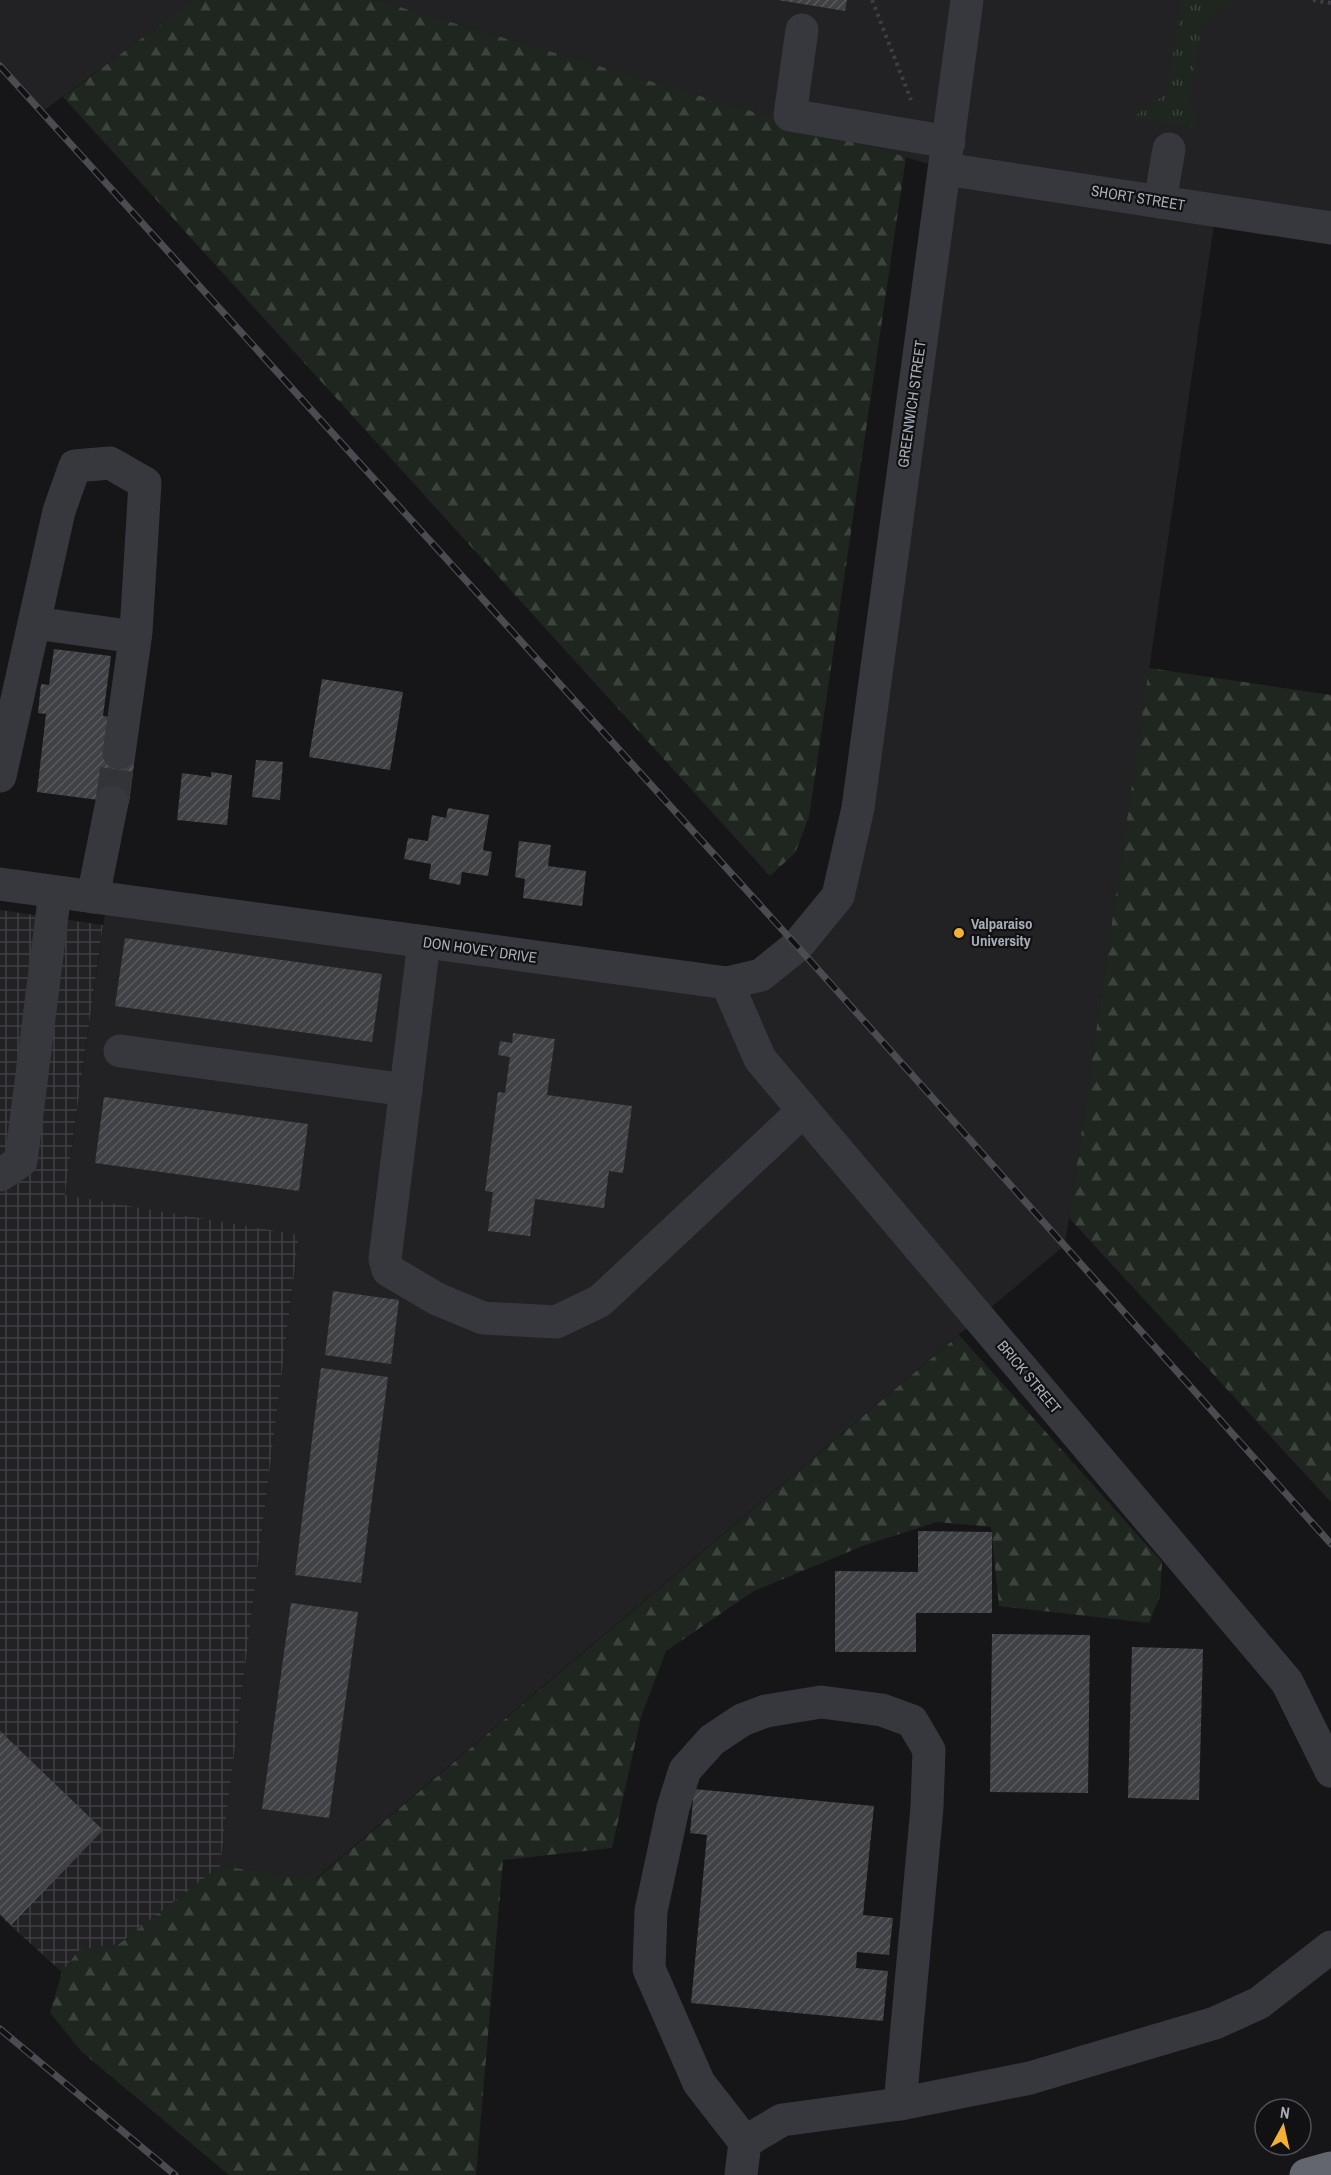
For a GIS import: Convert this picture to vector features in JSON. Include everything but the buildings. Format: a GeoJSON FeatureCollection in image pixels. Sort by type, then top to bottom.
{"type":"FeatureCollection","features":[{"type":"Feature","properties":{"kind":"highway"},"geometry":{"type":"LineString","coordinates":[[1306,2175],[1331,2168]]}},
{"type":"Feature","properties":{"kind":"street","name":"GREENWICH STREET"},"geometry":{"type":"LineString","coordinates":[[858,808],[967,0]]}},
{"type":"Feature","properties":{"kind":"street","name":"SHORT STREET"},"geometry":{"type":"LineString","coordinates":[[802,30],[790,115],[947,155],[1160,202],[1331,228]]}},
{"type":"Feature","properties":{"kind":"street"},"geometry":{"type":"LineString","coordinates":[[1160,202],[1169,148]]}},
{"type":"Feature","properties":{"kind":"street"},"geometry":{"type":"LineString","coordinates":[[0,776],[59,511],[75,466],[110,463],[145,483],[135,637],[119,753]]}},
{"type":"Feature","properties":{"kind":"street"},"geometry":{"type":"LineString","coordinates":[[35,623],[135,637]]}},
{"type":"Feature","properties":{"kind":"street"},"geometry":{"type":"LineString","coordinates":[[93,897],[112,802]]}},
{"type":"Feature","properties":{"kind":"street","name":"DON HOVEY DRIVE"},"geometry":{"type":"LineString","coordinates":[[0,884],[727,983],[761,975],[797,946],[838,896],[858,808]]}},
{"type":"Feature","properties":{"kind":"street"},"geometry":{"type":"LineString","coordinates":[[0,1175],[21,1161],[55,892]]}},
{"type":"Feature","properties":{"kind":"street"},"geometry":{"type":"LineString","coordinates":[[424,942],[385,1259],[388,1270],[437,1299],[483,1318],[556,1322],[600,1301],[803,1111]]}},
{"type":"Feature","properties":{"kind":"street","name":"BRICK STREET"},"geometry":{"type":"LineString","coordinates":[[727,983],[760,1059],[1287,1682],[1331,1771]]}},
{"type":"Feature","properties":{"kind":"street"},"geometry":{"type":"LineString","coordinates":[[120,1051],[406,1090]]}},
{"type":"Feature","properties":{"kind":"street"},"geometry":{"type":"LineString","coordinates":[[741,2175],[745,2142],[699,2083],[649,1969],[651,1911],[673,1808],[685,1770],[712,1740],[742,1720],[766,1711],[820,1702],[882,1710],[912,1721],[929,1749],[927,1807],[900,2104]]}},
{"type":"Feature","properties":{"kind":"street"},"geometry":{"type":"LineString","coordinates":[[745,2142],[782,2120],[900,2104],[1030,2078],[1215,2022],[1259,2003],[1331,1947]]}},
{"type":"Feature","properties":{"kind":"path"},"geometry":{"type":"LineString","coordinates":[[872,0],[914,108]]}},
{"type":"Feature","properties":{"kind":"path"},"geometry":{"type":"LineString","coordinates":[[1313,0],[1331,3]]}},
{"type":"Feature","properties":{"kind":"shaded area"},"geometry":{"type":"Polygon","coordinates":[[[0,0],[193,0],[42,112],[0,66],[0,0]]]}},
{"type":"Feature","properties":{"kind":"shaded area","name":"Valparaiso University"},"geometry":{"type":"Polygon","coordinates":[[[376,0],[1331,0],[1331,228],[1216,211],[1065,1245],[315,1879],[220,1866],[299,1236],[65,1196],[107,899],[727,983],[838,896],[945,169],[376,0]]]}},
{"type":"Feature","properties":{"kind":"shaded area"},"geometry":{"type":"Polygon","coordinates":[[[0,910],[103,925],[65,1195],[299,1235],[220,1866],[119,1944],[79,1950],[62,1972],[0,1916],[0,910]]]}},
{"type":"Feature","properties":{"kind":"green space"},"geometry":{"type":"Polygon","coordinates":[[[193,0],[376,0],[906,157],[809,817],[795,853],[770,876],[63,97],[193,0]]]}},
{"type":"Feature","properties":{"kind":"green space"},"geometry":{"type":"Polygon","coordinates":[[[1182,0],[1235,0],[1202,23],[1188,106],[1196,116],[1194,127],[1132,118],[1167,93],[1182,0]]]}},
{"type":"Feature","properties":{"kind":"green space"},"geometry":{"type":"Polygon","coordinates":[[[1149,668],[1331,695],[1331,1502],[1069,1218],[1149,668]]]}},
{"type":"Feature","properties":{"kind":"green space"},"geometry":{"type":"Polygon","coordinates":[[[959,1335],[1162,1562],[1160,1596],[1149,1623],[999,1606],[991,1527],[937,1522],[865,1545],[754,1591],[666,1651],[641,1717],[612,1848],[503,1860],[476,2175],[229,2175],[82,2052],[50,2013],[62,1972],[79,1950],[119,1944],[220,1866],[316,1879],[959,1335]]]}},
{"type":"Feature","properties":{"kind":"tunnel"},"geometry":{"type":"LineString","coordinates":[[112,802],[119,753]]}},
{"type":"Feature","properties":{"kind":"railway"},"geometry":{"type":"LineString","coordinates":[[0,66],[797,946],[1331,1544]]}},
{"type":"Feature","properties":{"kind":"railway"},"geometry":{"type":"LineString","coordinates":[[0,2029],[175,2175]]}},
{"type":"Feature","properties":{"kind":"place","name":"Valparaiso University"},"geometry":{"type":"Point","coordinates":[959,933]}}]}
